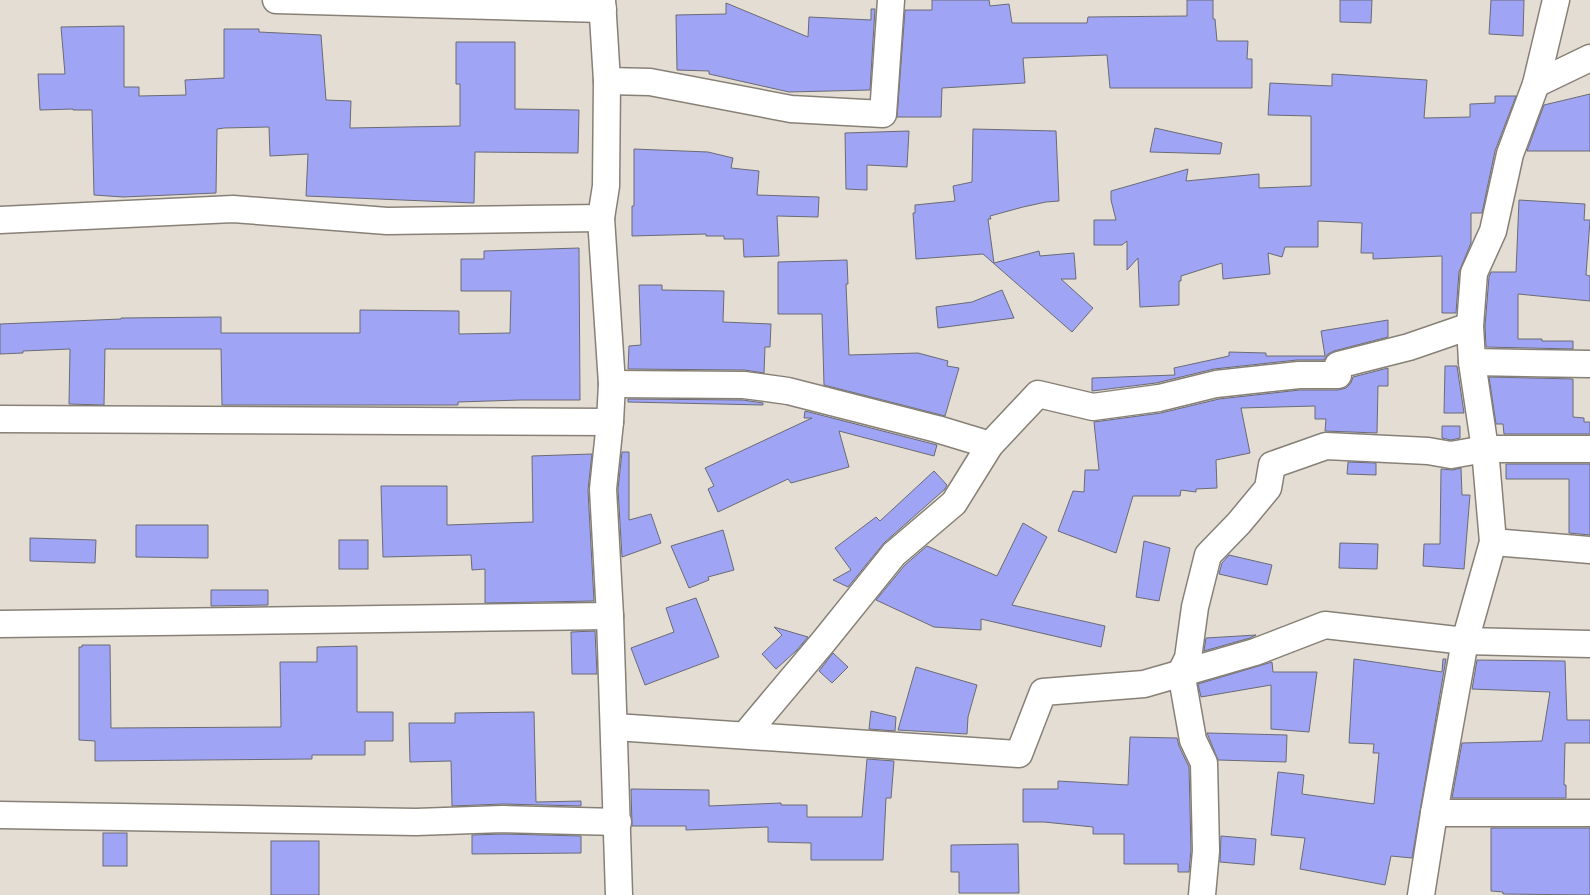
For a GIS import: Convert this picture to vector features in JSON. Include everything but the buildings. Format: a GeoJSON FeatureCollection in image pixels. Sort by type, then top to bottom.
{"type":"FeatureCollection","features":[{"type":"Feature","properties":{"kind":"street"},"geometry":{"type":"LineString","coordinates":[[276,0],[602,4],[607,81],[606,186],[601,218],[612,384],[603,489],[615,727],[619,895]]}},
{"type":"Feature","properties":{"kind":"street"},"geometry":{"type":"LineString","coordinates":[[607,81],[650,82],[791,109],[883,114],[891,0]]}},
{"type":"Feature","properties":{"kind":"street"},"geometry":{"type":"LineString","coordinates":[[1421,895],[1465,641],[1493,542],[1485,449],[1472,362],[1470,326],[1474,273],[1492,231],[1510,154],[1536,84],[1556,0]]}},
{"type":"Feature","properties":{"kind":"street"},"geometry":{"type":"LineString","coordinates":[[1536,84],[1590,58]]}},
{"type":"Feature","properties":{"kind":"street"},"geometry":{"type":"LineString","coordinates":[[0,220],[233,209],[388,221],[601,218]]}},
{"type":"Feature","properties":{"kind":"street"},"geometry":{"type":"LineString","coordinates":[[745,735],[894,554],[954,502],[990,445],[1038,394],[1094,407],[1160,398],[1216,384],[1298,375],[1338,375],[1338,365],[1409,347],[1470,326]]}},
{"type":"Feature","properties":{"kind":"street"},"geometry":{"type":"LineString","coordinates":[[1472,362],[1590,364]]}},
{"type":"Feature","properties":{"kind":"street"},"geometry":{"type":"LineString","coordinates":[[612,384],[744,385],[788,391],[937,429],[990,445]]}},
{"type":"Feature","properties":{"kind":"street"},"geometry":{"type":"LineString","coordinates":[[0,419],[610,422]]}},
{"type":"Feature","properties":{"kind":"street"},"geometry":{"type":"LineString","coordinates":[[1202,895],[1206,851],[1204,763],[1193,740],[1181,672],[1188,658],[1195,607],[1208,555],[1239,523],[1268,488],[1272,465],[1326,446],[1428,451],[1451,455],[1485,449],[1590,449]]}},
{"type":"Feature","properties":{"kind":"street"},"geometry":{"type":"LineString","coordinates":[[1493,542],[1590,550]]}},
{"type":"Feature","properties":{"kind":"street"},"geometry":{"type":"LineString","coordinates":[[0,624],[610,616]]}},
{"type":"Feature","properties":{"kind":"street"},"geometry":{"type":"LineString","coordinates":[[615,727],[1019,754],[1043,692],[1144,684],[1255,652],[1325,625],[1465,641],[1590,644]]}},
{"type":"Feature","properties":{"kind":"street"},"geometry":{"type":"LineString","coordinates":[[1434,813],[1590,812]]}},
{"type":"Feature","properties":{"kind":"street"},"geometry":{"type":"LineString","coordinates":[[0,815],[416,822],[503,819],[618,822]]}}]}
